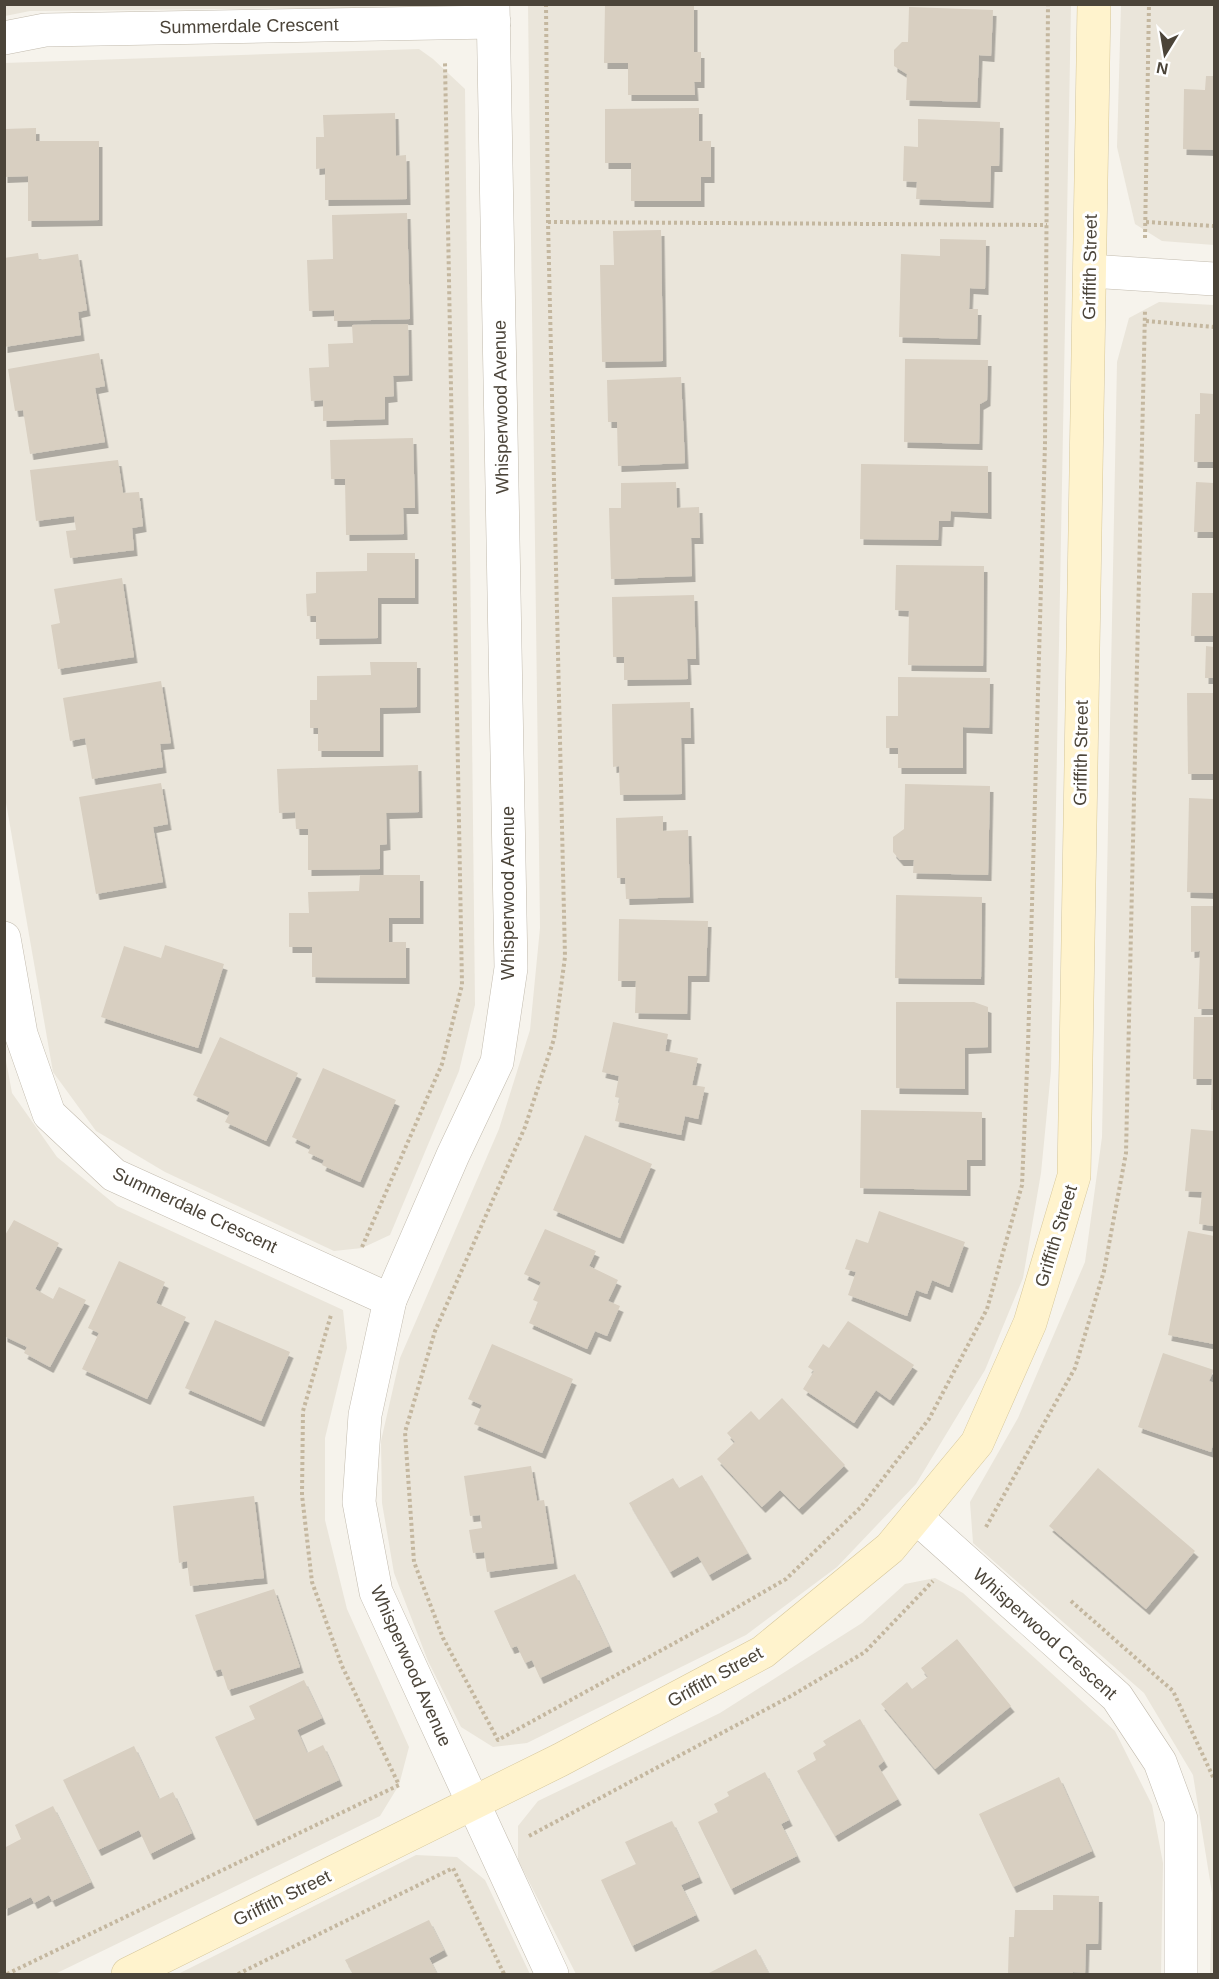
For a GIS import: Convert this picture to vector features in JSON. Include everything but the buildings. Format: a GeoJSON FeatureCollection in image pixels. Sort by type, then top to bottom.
{"type":"FeatureCollection","features":[{"type":"Feature","properties":{"kind":"street","name":"Griffith Street"},"geometry":{"type":"LineString","coordinates":[[128,1974],[560,1760],[763,1652],[890,1548],[977,1443],[1030,1323],[1074,1176],[1094,4]]}},
{"type":"Feature","properties":{"kind":"street","name":"Summerdale Crescent"},"geometry":{"type":"LineString","coordinates":[[4,38],[45,30],[493,13]]}},
{"type":"Feature","properties":{"kind":"street","name":"Whisperwood Avenue"},"geometry":{"type":"LineString","coordinates":[[472,1804],[376,1592],[358,1502],[365,1415],[390,1300],[453,1155],[497,1062],[511,968],[493,13]]}},
{"type":"Feature","properties":{"kind":"street"},"geometry":{"type":"LineString","coordinates":[[1090,271],[1215,279]]}},
{"type":"Feature","properties":{"kind":"street","name":"Summerdale Crescent"},"geometry":{"type":"LineString","coordinates":[[4,938],[21,1034],[49,1114],[89,1152],[114,1175],[390,1300]]}},
{"type":"Feature","properties":{"kind":"street","name":"Whisperwood Crescent"},"geometry":{"type":"LineString","coordinates":[[916,1517],[1117,1697],[1160,1762],[1181,1819],[1180,1974]]}},
{"type":"Feature","properties":{"kind":"street"},"geometry":{"type":"LineString","coordinates":[[472,1804],[552,1974]]}},
{"type":"Feature","properties":{"kind":"path"},"geometry":{"type":"LineString","coordinates":[[546,4],[548,222],[565,957],[554,1039],[528,1116],[435,1332],[405,1432],[414,1562],[443,1638],[498,1740],[786,1579],[861,1508],[929,1419],[987,1309],[1022,1185],[1045,444],[1048,4]]}},
{"type":"Feature","properties":{"kind":"path"},"geometry":{"type":"LineString","coordinates":[[994,1535],[985,1527],[1075,1368],[1104,1271],[1126,1152],[1146,321],[1143,274],[1146,222],[1149,4]]}},
{"type":"Feature","properties":{"kind":"path"},"geometry":{"type":"LineString","coordinates":[[362,1248],[442,1064],[462,985],[445,63]]}},
{"type":"Feature","properties":{"kind":"path"},"geometry":{"type":"LineString","coordinates":[[548,222],[1047,225]]}},
{"type":"Feature","properties":{"kind":"path"},"geometry":{"type":"LineString","coordinates":[[1146,222],[1215,226]]}},
{"type":"Feature","properties":{"kind":"path"},"geometry":{"type":"LineString","coordinates":[[1146,321],[1215,327]]}},
{"type":"Feature","properties":{"kind":"path"},"geometry":{"type":"LineString","coordinates":[[7,1974],[399,1785],[342,1666],[312,1582],[302,1495],[303,1411],[331,1316]]}},
{"type":"Feature","properties":{"kind":"path"},"geometry":{"type":"LineString","coordinates":[[523,1839],[791,1696],[865,1652],[935,1578]]}},
{"type":"Feature","properties":{"kind":"path"},"geometry":{"type":"LineString","coordinates":[[1066,1597],[1173,1690],[1215,1779]]}},
{"type":"Feature","properties":{"kind":"path"},"geometry":{"type":"LineString","coordinates":[[238,1974],[453,1868],[504,1974]]}},
{"type":"Feature","properties":{"kind":"shaded area"},"geometry":{"type":"Polygon","coordinates":[[[5,4],[432,5],[429,7],[30,11],[5,16],[5,4]]]}},
{"type":"Feature","properties":{"kind":"shaded area"},"geometry":{"type":"Polygon","coordinates":[[[528,5],[1071,5],[1051,1071],[1041,1173],[1023,1278],[985,1370],[916,1484],[837,1567],[746,1635],[527,1743],[493,1747],[461,1727],[428,1661],[394,1573],[382,1503],[381,1441],[400,1358],[499,1129],[530,1030],[540,928],[528,5]]]}},
{"type":"Feature","properties":{"kind":"shaded area"},"geometry":{"type":"Polygon","coordinates":[[[1121,5],[1214,5],[1214,245],[1162,241],[1135,224],[1117,147],[1121,5]]]}},
{"type":"Feature","properties":{"kind":"shaded area"},"geometry":{"type":"Polygon","coordinates":[[[419,49],[465,89],[475,1005],[459,1071],[390,1235],[362,1248],[334,1251],[165,1172],[96,1131],[53,1072],[5,797],[4,63],[419,49]]]}},
{"type":"Feature","properties":{"kind":"shaded area"},"geometry":{"type":"Polygon","coordinates":[[[1159,302],[1214,305],[1214,1974],[1210,1974],[1212,1893],[1193,1775],[1144,1693],[973,1543],[970,1502],[1018,1418],[1085,1262],[1102,1137],[1117,362],[1129,318],[1159,302]]]}},
{"type":"Feature","properties":{"kind":"shaded area"},"geometry":{"type":"Polygon","coordinates":[[[4,1050],[12,1093],[57,1157],[117,1206],[343,1310],[347,1348],[325,1438],[325,1520],[347,1609],[409,1747],[399,1785],[380,1816],[55,1974],[5,1974],[4,1050]]]}},
{"type":"Feature","properties":{"kind":"shaded area"},"geometry":{"type":"Polygon","coordinates":[[[935,1578],[963,1593],[1115,1731],[1152,1805],[1163,1863],[1161,1974],[576,1974],[518,1860],[518,1826],[538,1801],[720,1713],[862,1623],[905,1584],[935,1578]]]}},
{"type":"Feature","properties":{"kind":"shaded area"},"geometry":{"type":"Polygon","coordinates":[[[416,1855],[457,1857],[485,1880],[530,1974],[178,1974],[416,1855]]]}}]}
